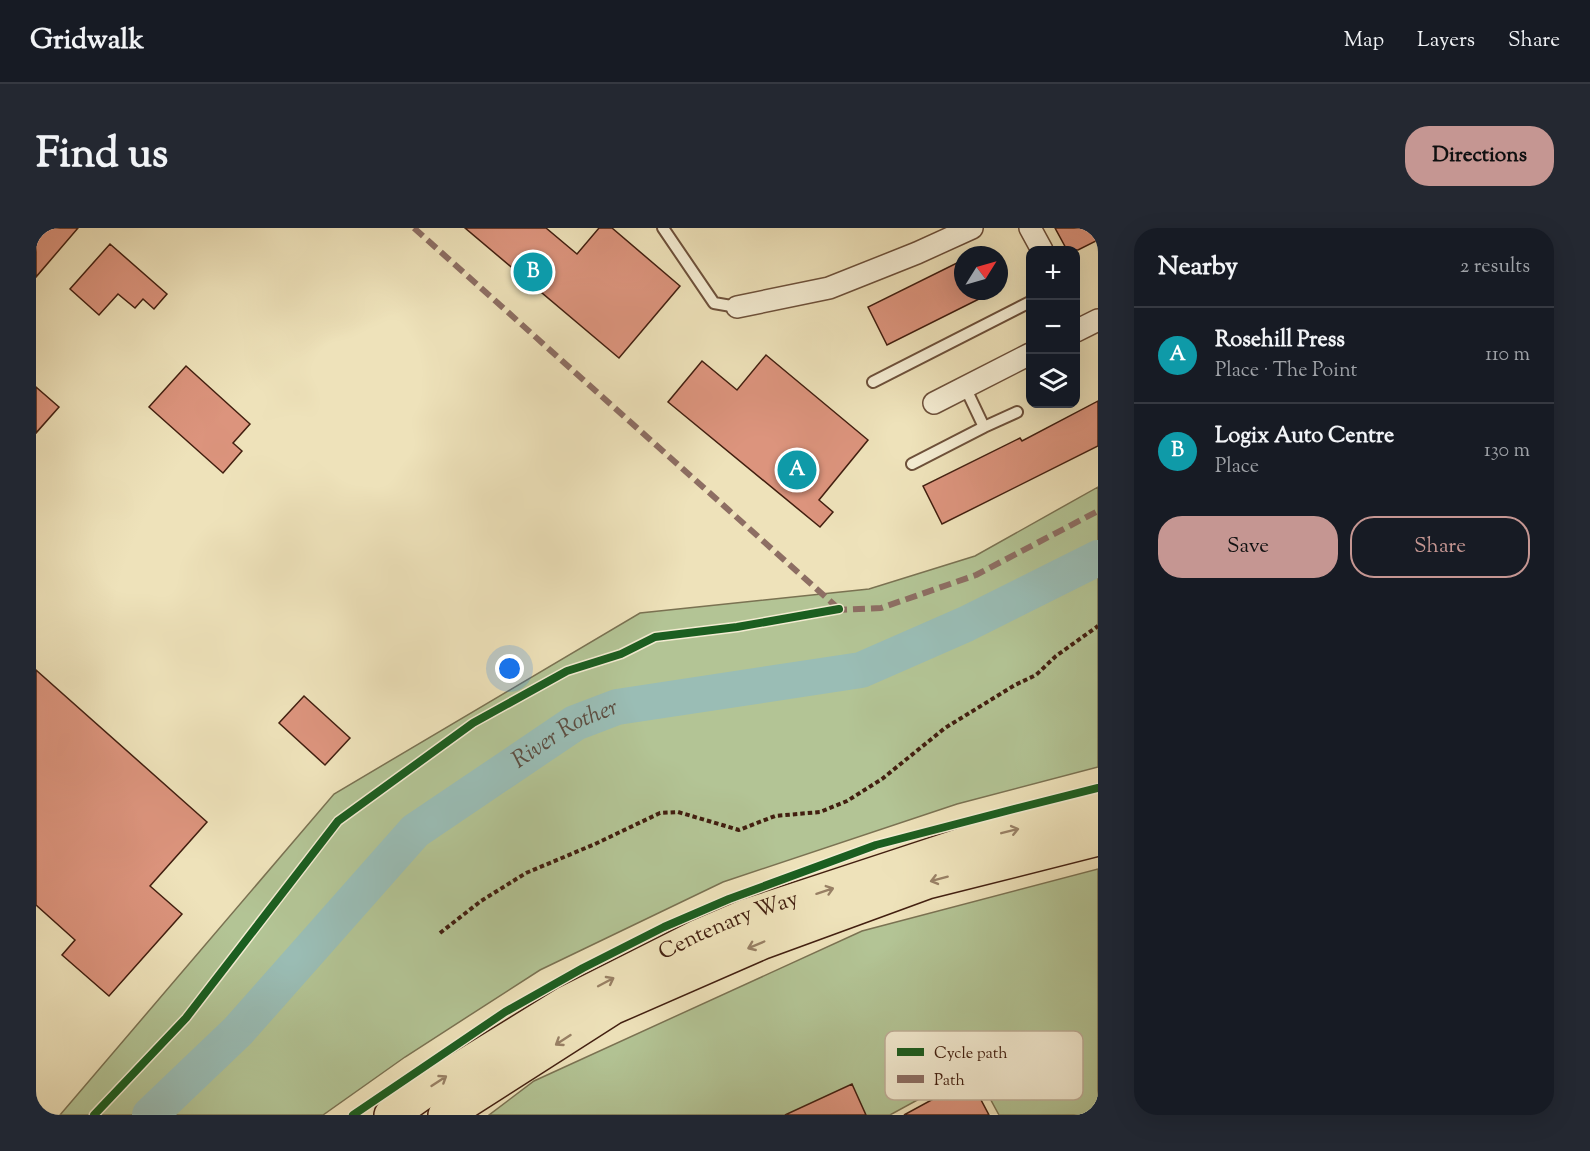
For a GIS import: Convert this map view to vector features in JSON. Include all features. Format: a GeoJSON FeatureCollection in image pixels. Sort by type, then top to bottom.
{"type":"FeatureCollection","features":[{"type":"Feature","properties":{"kind":"main road","name":"Centenary Way"},"geometry":{"type":"LineString","coordinates":[[391,1115],[444,1078],[566,1003],[697,937],[747,916],[989,836],[1098,809]]}},
{"type":"Feature","properties":{"kind":"main road","name":"Centenary Way"},"geometry":{"type":"LineString","coordinates":[[446,1115],[612,1008],[763,942],[927,882],[1098,839]]}},
{"type":"Feature","properties":{"kind":"street"},"geometry":{"type":"LineString","coordinates":[[737,307],[829,288],[972,228]]}},
{"type":"Feature","properties":{"kind":"street"},"geometry":{"type":"LineString","coordinates":[[1030,228],[1040,246]]}},
{"type":"Feature","properties":{"kind":"street"},"geometry":{"type":"LineString","coordinates":[[934,403],[1026,356]]}},
{"type":"Feature","properties":{"kind":"lane"},"geometry":{"type":"LineString","coordinates":[[663,228],[714,303],[737,307]]}},
{"type":"Feature","properties":{"kind":"lane"},"geometry":{"type":"LineString","coordinates":[[873,382],[1026,304]]}},
{"type":"Feature","properties":{"kind":"lane"},"geometry":{"type":"LineString","coordinates":[[965,387],[984,427]]}},
{"type":"Feature","properties":{"kind":"lane"},"geometry":{"type":"LineString","coordinates":[[912,464],[1017,412]]}},
{"type":"Feature","properties":{"kind":"path"},"geometry":{"type":"LineString","coordinates":[[440,933],[481,901],[526,873],[660,813],[678,812],[739,830],[775,816],[820,812],[847,801],[882,779],[945,728],[1015,685],[1036,675],[1056,656],[1098,626]]}},
{"type":"Feature","properties":{"kind":"green space"},"geometry":{"type":"Polygon","coordinates":[[[1098,487],[1098,767],[957,804],[723,882],[540,970],[405,1057],[323,1115],[60,1115],[334,794],[640,613],[869,589],[975,556],[1098,487]]]}},
{"type":"Feature","properties":{"kind":"green space"},"geometry":{"type":"Polygon","coordinates":[[[1098,869],[1098,1115],[999,1115],[991,1100],[1083,1100],[1083,1031],[885,1031],[885,1100],[917,1100],[890,1115],[489,1115],[534,1081],[862,931],[1098,869]]]}},
{"type":"Feature","properties":{"kind":"building"},"geometry":{"type":"Polygon","coordinates":[[[44,228],[78,228],[36,277],[36,238],[44,228]]]}},
{"type":"Feature","properties":{"kind":"building"},"geometry":{"type":"Polygon","coordinates":[[[465,228],[546,228],[577,254],[599,228],[612,228],[680,286],[619,358],[465,228]]]}},
{"type":"Feature","properties":{"kind":"building"},"geometry":{"type":"Polygon","coordinates":[[[1055,228],[1098,228],[1098,240],[1080,249],[1080,246],[1065,246],[1055,228]]]}},
{"type":"Feature","properties":{"kind":"building"},"geometry":{"type":"Polygon","coordinates":[[[110,244],[167,294],[154,309],[143,299],[135,308],[118,294],[99,315],[70,289],[110,244]]]}},
{"type":"Feature","properties":{"kind":"building"},"geometry":{"type":"Polygon","coordinates":[[[954,264],[954,300],[977,300],[887,345],[868,307],[954,264]]]}},
{"type":"Feature","properties":{"kind":"building"},"geometry":{"type":"Polygon","coordinates":[[[766,355],[868,440],[819,500],[833,512],[820,527],[668,402],[702,361],[737,390],[766,355]]]}},
{"type":"Feature","properties":{"kind":"building"},"geometry":{"type":"Polygon","coordinates":[[[186,366],[250,424],[233,443],[242,451],[223,473],[149,407],[186,366]]]}},
{"type":"Feature","properties":{"kind":"building"},"geometry":{"type":"Polygon","coordinates":[[[36,387],[59,407],[36,433],[36,387]]]}},
{"type":"Feature","properties":{"kind":"building"},"geometry":{"type":"Polygon","coordinates":[[[1098,401],[1098,446],[942,524],[923,486],[1020,438],[1022,441],[1098,401]]]}},
{"type":"Feature","properties":{"kind":"building"},"geometry":{"type":"Polygon","coordinates":[[[36,670],[207,822],[150,886],[182,914],[109,996],[62,955],[75,940],[36,905],[36,670]]]}},
{"type":"Feature","properties":{"kind":"building"},"geometry":{"type":"Polygon","coordinates":[[[304,696],[350,738],[325,765],[279,723],[304,696]]]}},
{"type":"Feature","properties":{"kind":"building"},"geometry":{"type":"Polygon","coordinates":[[[852,1084],[866,1115],[785,1115],[852,1084]]]}},
{"type":"Feature","properties":{"kind":"building"},"geometry":{"type":"Polygon","coordinates":[[[932,1100],[981,1100],[989,1115],[904,1115],[932,1100]]]}},
{"type":"Feature","properties":{"kind":"waterway","name":"River Rother"},"geometry":{"type":"LineString","coordinates":[[150,1115],[238,1031],[415,831],[575,723],[617,707],[861,670],[966,624],[1098,558]]}},
{"type":"Feature","properties":{"kind":"marked path"},"geometry":{"type":"LineString","coordinates":[[414,228],[839,609]]}},
{"type":"Feature","properties":{"kind":"marked path"},"geometry":{"type":"LineString","coordinates":[[835,610],[881,608],[976,575],[1098,511]]}},
{"type":"Feature","properties":{"kind":"cycle path"},"geometry":{"type":"LineString","coordinates":[[94,1115],[186,1018],[338,821],[473,723],[567,671],[621,654],[655,637],[737,627],[839,609]]}},
{"type":"Feature","properties":{"kind":"cycle path"},"geometry":{"type":"LineString","coordinates":[[353,1115],[505,1012],[583,968],[664,927],[729,899],[876,845],[1098,788]]}},
{"type":"Feature","properties":{"kind":"place","name":"Logix Auto Centre"},"geometry":{"type":"Point","coordinates":[533,272]}},
{"type":"Feature","properties":{"kind":"place","name":"Rosehill Press"},"geometry":{"type":"Point","coordinates":[797,470]}}]}
